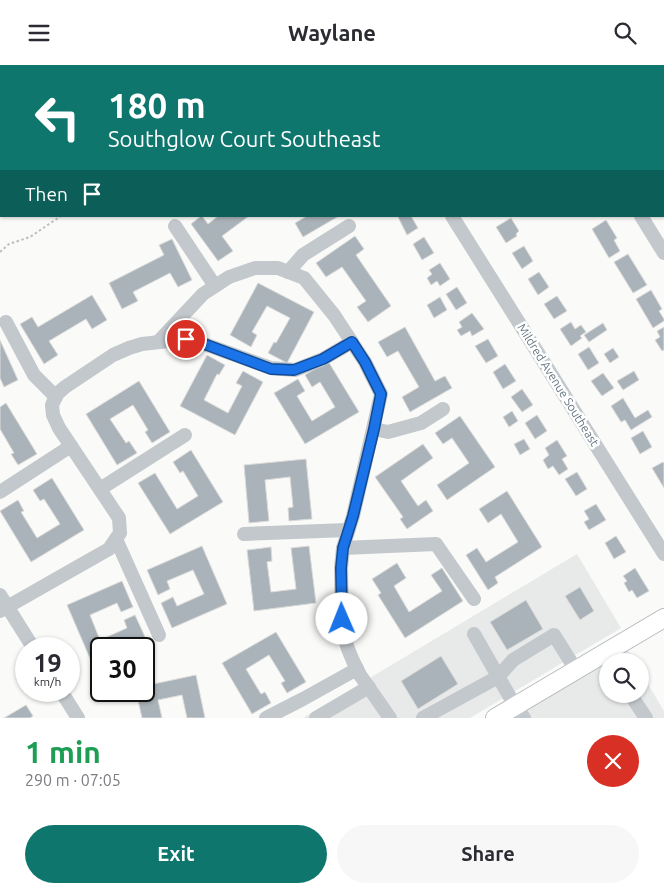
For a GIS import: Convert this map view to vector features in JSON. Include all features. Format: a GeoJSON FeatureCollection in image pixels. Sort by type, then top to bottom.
{"type":"FeatureCollection","features":[{"type":"Feature","properties":{"kind":"main road"},"geometry":{"type":"LineString","coordinates":[[613,653],[664,618]]}},
{"type":"Feature","properties":{"kind":"main road"},"geometry":{"type":"LineString","coordinates":[[495,718],[520,712],[576,670],[599,661]]}},
{"type":"Feature","properties":{"kind":"street","name":"Mildred Avenue Southeast"},"geometry":{"type":"LineString","coordinates":[[453,217],[664,554]]}},
{"type":"Feature","properties":{"kind":"street"},"geometry":{"type":"LineString","coordinates":[[642,217],[662,246]]}},
{"type":"Feature","properties":{"kind":"street"},"geometry":{"type":"LineString","coordinates":[[175,226],[215,286]]}},
{"type":"Feature","properties":{"kind":"street"},"geometry":{"type":"LineString","coordinates":[[288,272],[302,255],[349,226]]}},
{"type":"Feature","properties":{"kind":"street"},"geometry":{"type":"LineString","coordinates":[[158,342],[202,294],[228,277],[254,268],[278,268],[304,278],[334,315],[365,362],[381,394],[353,516],[343,548],[341,568],[342,619],[348,649],[357,669],[384,716]]}},
{"type":"Feature","properties":{"kind":"street"},"geometry":{"type":"LineString","coordinates":[[6,322],[34,375],[56,397]]}},
{"type":"Feature","properties":{"kind":"street"},"geometry":{"type":"LineString","coordinates":[[25,637],[2,604],[109,549],[120,533],[119,517],[59,428],[52,405],[57,394],[114,355],[142,343],[186,339],[271,369],[294,370],[323,359],[352,342]]}},
{"type":"Feature","properties":{"kind":"street"},"geometry":{"type":"LineString","coordinates":[[374,429],[388,432],[422,423],[444,409]]}},
{"type":"Feature","properties":{"kind":"street"},"geometry":{"type":"LineString","coordinates":[[100,489],[185,435]]}},
{"type":"Feature","properties":{"kind":"street"},"geometry":{"type":"LineString","coordinates":[[0,492],[71,446]]}},
{"type":"Feature","properties":{"kind":"street"},"geometry":{"type":"LineString","coordinates":[[244,534],[348,530]]}},
{"type":"Feature","properties":{"kind":"street"},"geometry":{"type":"LineString","coordinates":[[116,539],[158,635]]}},
{"type":"Feature","properties":{"kind":"street"},"geometry":{"type":"LineString","coordinates":[[343,548],[436,544],[474,599]]}},
{"type":"Feature","properties":{"kind":"street"},"geometry":{"type":"LineString","coordinates":[[474,634],[520,712]]}},
{"type":"Feature","properties":{"kind":"street"},"geometry":{"type":"LineString","coordinates":[[423,718],[498,677],[514,659],[554,635],[576,670]]}},
{"type":"Feature","properties":{"kind":"street"},"geometry":{"type":"LineString","coordinates":[[266,718],[357,669]]}},
{"type":"Feature","properties":{"kind":"street"},"geometry":{"type":"LineString","coordinates":[[316,718],[369,687]]}},
{"type":"Feature","properties":{"kind":"street"},"geometry":{"type":"LineString","coordinates":[[68,702],[78,718]]}},
{"type":"Feature","properties":{"kind":"street"},"geometry":{"type":"LineString","coordinates":[[636,703],[646,718]]}},
{"type":"Feature","properties":{"kind":"path"},"geometry":{"type":"LineString","coordinates":[[0,252],[10,244],[30,237],[60,217]]}},
{"type":"Feature","properties":{"kind":"shaded area"},"geometry":{"type":"Polygon","coordinates":[[[577,554],[621,628],[470,718],[303,718],[577,554]]]}},
{"type":"Feature","properties":{"kind":"shaded area"},"geometry":{"type":"Polygon","coordinates":[[[627,649],[629,653],[620,653],[627,649]]]}},
{"type":"Feature","properties":{"kind":"shaded area"},"geometry":{"type":"Polygon","coordinates":[[[599,666],[599,703],[649,703],[649,686],[664,711],[664,718],[510,718],[599,666]]]}},
{"type":"Feature","properties":{"kind":"building"},"geometry":{"type":"Polygon","coordinates":[[[200,217],[203,217],[208,224],[217,217],[248,217],[222,236],[233,251],[218,261],[191,224],[200,217]]]}},
{"type":"Feature","properties":{"kind":"building"},"geometry":{"type":"Polygon","coordinates":[[[305,217],[337,217],[303,237],[295,223],[305,217]]]}},
{"type":"Feature","properties":{"kind":"building"},"geometry":{"type":"Polygon","coordinates":[[[398,217],[412,217],[418,228],[407,235],[398,217]]]}},
{"type":"Feature","properties":{"kind":"building"},"geometry":{"type":"Polygon","coordinates":[[[511,218],[519,231],[516,234],[517,236],[506,243],[496,227],[511,218]]]}},
{"type":"Feature","properties":{"kind":"building"},"geometry":{"type":"Polygon","coordinates":[[[606,220],[617,238],[614,240],[620,251],[609,258],[592,229],[606,220]]]}},
{"type":"Feature","properties":{"kind":"building"},"geometry":{"type":"Polygon","coordinates":[[[355,236],[364,249],[356,255],[391,306],[368,322],[357,307],[366,301],[342,267],[326,277],[316,263],[355,236]]]}},
{"type":"Feature","properties":{"kind":"building"},"geometry":{"type":"Polygon","coordinates":[[[424,237],[434,253],[422,260],[413,244],[424,237]]]}},
{"type":"Feature","properties":{"kind":"building"},"geometry":{"type":"Polygon","coordinates":[[[172,239],[192,280],[178,287],[170,273],[133,292],[138,301],[122,309],[109,283],[164,255],[159,245],[172,239]]]}},
{"type":"Feature","properties":{"kind":"building"},"geometry":{"type":"Polygon","coordinates":[[[524,246],[533,261],[522,269],[512,253],[524,246]]]}},
{"type":"Feature","properties":{"kind":"building"},"geometry":{"type":"Polygon","coordinates":[[[628,254],[647,285],[633,293],[614,262],[628,254]]]}},
{"type":"Feature","properties":{"kind":"building"},"geometry":{"type":"Polygon","coordinates":[[[440,263],[450,279],[440,286],[437,281],[431,285],[427,278],[432,274],[429,270],[440,263]]]}},
{"type":"Feature","properties":{"kind":"building"},"geometry":{"type":"Polygon","coordinates":[[[539,272],[549,287],[538,295],[528,279],[539,272]]]}},
{"type":"Feature","properties":{"kind":"building"},"geometry":{"type":"Polygon","coordinates":[[[258,283],[314,312],[287,363],[268,353],[290,318],[267,306],[252,332],[257,335],[251,347],[230,335],[258,283]]]}},
{"type":"Feature","properties":{"kind":"building"},"geometry":{"type":"Polygon","coordinates":[[[457,287],[467,303],[456,310],[446,294],[457,287]]]}},
{"type":"Feature","properties":{"kind":"building"},"geometry":{"type":"Polygon","coordinates":[[[651,290],[662,309],[659,311],[664,319],[664,321],[653,328],[636,299],[651,290]]]}},
{"type":"Feature","properties":{"kind":"building"},"geometry":{"type":"Polygon","coordinates":[[[92,295],[107,320],[92,329],[86,319],[49,341],[58,355],[44,364],[20,324],[32,317],[38,327],[92,295]]]}},
{"type":"Feature","properties":{"kind":"building"},"geometry":{"type":"Polygon","coordinates":[[[557,296],[567,311],[554,319],[544,304],[557,296]]]}},
{"type":"Feature","properties":{"kind":"building"},"geometry":{"type":"Polygon","coordinates":[[[440,297],[447,310],[434,318],[427,305],[440,297]]]}},
{"type":"Feature","properties":{"kind":"building"},"geometry":{"type":"Polygon","coordinates":[[[472,313],[484,329],[472,336],[470,331],[461,336],[457,330],[462,327],[459,322],[472,313]]]}},
{"type":"Feature","properties":{"kind":"building"},"geometry":{"type":"Polygon","coordinates":[[[571,322],[575,329],[581,325],[586,332],[580,336],[582,338],[571,346],[560,329],[571,322]]]}},
{"type":"Feature","properties":{"kind":"building"},"geometry":{"type":"Polygon","coordinates":[[[603,323],[607,330],[589,342],[584,335],[603,323]]]}},
{"type":"Feature","properties":{"kind":"building"},"geometry":{"type":"Polygon","coordinates":[[[405,327],[435,381],[445,376],[452,388],[410,412],[402,397],[419,387],[398,351],[387,357],[378,342],[405,327]]]}},
{"type":"Feature","properties":{"kind":"building"},"geometry":{"type":"Polygon","coordinates":[[[664,327],[664,350],[662,351],[655,340],[660,337],[657,331],[664,327]]]}},
{"type":"Feature","properties":{"kind":"building"},"geometry":{"type":"Polygon","coordinates":[[[488,339],[498,356],[486,363],[475,346],[488,339]]]}},
{"type":"Feature","properties":{"kind":"building"},"geometry":{"type":"Polygon","coordinates":[[[0,340],[18,380],[4,387],[0,378],[0,340]]]}},
{"type":"Feature","properties":{"kind":"building"},"geometry":{"type":"Polygon","coordinates":[[[589,347],[599,363],[588,370],[578,354],[589,347]]]}},
{"type":"Feature","properties":{"kind":"building"},"geometry":{"type":"Polygon","coordinates":[[[613,348],[619,357],[610,363],[604,354],[613,348]]]}},
{"type":"Feature","properties":{"kind":"building"},"geometry":{"type":"Polygon","coordinates":[[[207,355],[225,365],[219,375],[217,374],[204,400],[228,413],[242,386],[236,383],[243,371],[263,382],[235,435],[180,406],[207,355]]]}},
{"type":"Feature","properties":{"kind":"building"},"geometry":{"type":"Polygon","coordinates":[[[328,361],[359,412],[305,444],[274,393],[298,379],[305,391],[297,396],[312,421],[335,407],[320,382],[312,387],[305,375],[328,361]]]}},
{"type":"Feature","properties":{"kind":"building"},"geometry":{"type":"Polygon","coordinates":[[[505,364],[516,381],[503,389],[493,372],[505,364]]]}},
{"type":"Feature","properties":{"kind":"building"},"geometry":{"type":"Polygon","coordinates":[[[634,371],[639,380],[623,390],[617,381],[634,371]]]}},
{"type":"Feature","properties":{"kind":"building"},"geometry":{"type":"Polygon","coordinates":[[[603,373],[614,388],[602,396],[591,381],[603,373]]]}},
{"type":"Feature","properties":{"kind":"building"},"geometry":{"type":"Polygon","coordinates":[[[139,381],[170,432],[152,443],[145,432],[148,430],[133,405],[110,419],[126,443],[129,441],[137,453],[117,465],[86,414],[139,381]]]}},
{"type":"Feature","properties":{"kind":"building"},"geometry":{"type":"Polygon","coordinates":[[[522,389],[533,405],[522,412],[511,397],[522,389]]]}},
{"type":"Feature","properties":{"kind":"building"},"geometry":{"type":"Polygon","coordinates":[[[623,398],[635,418],[648,410],[652,417],[631,430],[625,420],[621,422],[611,406],[623,398]]]}},
{"type":"Feature","properties":{"kind":"building"},"geometry":{"type":"Polygon","coordinates":[[[6,403],[37,454],[18,465],[11,454],[14,453],[0,429],[0,407],[6,403]]]}},
{"type":"Feature","properties":{"kind":"building"},"geometry":{"type":"Polygon","coordinates":[[[512,411],[518,421],[509,427],[503,417],[512,411]]]}},
{"type":"Feature","properties":{"kind":"building"},"geometry":{"type":"Polygon","coordinates":[[[537,415],[547,431],[535,439],[525,423],[537,415]]]}},
{"type":"Feature","properties":{"kind":"building"},"geometry":{"type":"Polygon","coordinates":[[[460,416],[495,467],[447,500],[437,485],[469,463],[452,438],[443,444],[435,433],[460,416]]]}},
{"type":"Feature","properties":{"kind":"building"},"geometry":{"type":"Polygon","coordinates":[[[643,431],[652,447],[640,454],[631,438],[643,431]]]}},
{"type":"Feature","properties":{"kind":"building"},"geometry":{"type":"Polygon","coordinates":[[[524,439],[530,449],[520,455],[514,444],[524,439]]]}},
{"type":"Feature","properties":{"kind":"building"},"geometry":{"type":"Polygon","coordinates":[[[557,440],[567,456],[562,459],[568,469],[559,475],[553,466],[548,469],[543,460],[549,455],[545,448],[557,440]]]}},
{"type":"Feature","properties":{"kind":"building"},"geometry":{"type":"Polygon","coordinates":[[[423,444],[433,458],[401,481],[418,506],[426,500],[433,511],[407,529],[400,519],[403,517],[375,477],[423,444]]]}},
{"type":"Feature","properties":{"kind":"building"},"geometry":{"type":"Polygon","coordinates":[[[191,450],[223,502],[170,534],[138,483],[155,473],[177,509],[198,496],[183,471],[180,473],[173,462],[191,450]]]}},
{"type":"Feature","properties":{"kind":"building"},"geometry":{"type":"Polygon","coordinates":[[[306,459],[312,519],[289,521],[288,508],[293,507],[290,477],[265,480],[269,521],[249,523],[244,465],[306,459]]]}},
{"type":"Feature","properties":{"kind":"building"},"geometry":{"type":"Polygon","coordinates":[[[664,463],[664,488],[652,468],[664,463]]]}},
{"type":"Feature","properties":{"kind":"building"},"geometry":{"type":"Polygon","coordinates":[[[577,472],[587,489],[576,496],[565,479],[577,472]]]}},
{"type":"Feature","properties":{"kind":"building"},"geometry":{"type":"Polygon","coordinates":[[[52,478],[84,530],[31,562],[0,511],[18,500],[24,511],[21,512],[37,538],[60,524],[44,499],[40,501],[33,490],[52,478]]]}},
{"type":"Feature","properties":{"kind":"building"},"geometry":{"type":"Polygon","coordinates":[[[507,491],[542,547],[495,577],[498,583],[488,590],[466,555],[477,548],[486,562],[518,542],[501,514],[488,523],[479,509],[507,491]]]}},
{"type":"Feature","properties":{"kind":"building"},"geometry":{"type":"Polygon","coordinates":[[[596,504],[606,520],[589,530],[584,522],[589,519],[584,511],[596,504]]]}},
{"type":"Feature","properties":{"kind":"building"},"geometry":{"type":"Polygon","coordinates":[[[616,536],[626,552],[614,559],[605,543],[616,536]]]}},
{"type":"Feature","properties":{"kind":"building"},"geometry":{"type":"Polygon","coordinates":[[[202,546],[227,604],[172,628],[161,603],[173,597],[177,606],[204,594],[193,570],[167,581],[170,589],[158,595],[147,570],[202,546]]]}},
{"type":"Feature","properties":{"kind":"building"},"geometry":{"type":"Polygon","coordinates":[[[309,546],[316,603],[254,611],[247,550],[271,547],[272,561],[267,562],[271,592],[296,589],[291,548],[309,546]]]}},
{"type":"Feature","properties":{"kind":"building"},"geometry":{"type":"Polygon","coordinates":[[[397,563],[406,578],[394,586],[409,612],[442,591],[431,575],[442,568],[463,601],[405,638],[378,595],[381,593],[372,579],[397,563]]]}},
{"type":"Feature","properties":{"kind":"building"},"geometry":{"type":"Polygon","coordinates":[[[635,568],[649,591],[637,598],[632,590],[629,592],[624,583],[627,581],[623,576],[635,568]]]}},
{"type":"Feature","properties":{"kind":"building"},"geometry":{"type":"Polygon","coordinates":[[[122,581],[133,607],[121,612],[117,603],[90,615],[99,637],[90,637],[90,658],[67,605],[122,581]]]}},
{"type":"Feature","properties":{"kind":"building"},"geometry":{"type":"Polygon","coordinates":[[[580,587],[594,611],[580,620],[565,596],[580,587]]]}},
{"type":"Feature","properties":{"kind":"building"},"geometry":{"type":"Polygon","coordinates":[[[526,600],[543,629],[507,650],[490,622],[526,600]]]}},
{"type":"Feature","properties":{"kind":"building"},"geometry":{"type":"Polygon","coordinates":[[[135,615],[145,637],[107,637],[127,628],[124,620],[135,615]]]}},
{"type":"Feature","properties":{"kind":"building"},"geometry":{"type":"Polygon","coordinates":[[[276,632],[306,682],[287,693],[281,683],[285,681],[269,655],[246,669],[261,694],[265,692],[271,703],[252,714],[222,663],[276,632]]]}},
{"type":"Feature","properties":{"kind":"building"},"geometry":{"type":"Polygon","coordinates":[[[441,656],[458,684],[418,709],[401,681],[441,656]]]}},
{"type":"Feature","properties":{"kind":"building"},"geometry":{"type":"Polygon","coordinates":[[[196,675],[205,718],[187,718],[182,695],[158,700],[162,718],[142,718],[138,702],[155,702],[155,684],[196,675]]]}},
{"type":"Feature","properties":{"kind":"building"},"geometry":{"type":"Polygon","coordinates":[[[26,705],[33,716],[30,718],[4,718],[26,705]]]}},
{"type":"Feature","properties":{"kind":"route"},"geometry":{"type":"LineString","coordinates":[[186,339],[271,369],[294,370],[323,359],[352,342],[365,362],[381,394],[353,516],[343,548],[341,568],[342,619]]}}]}
